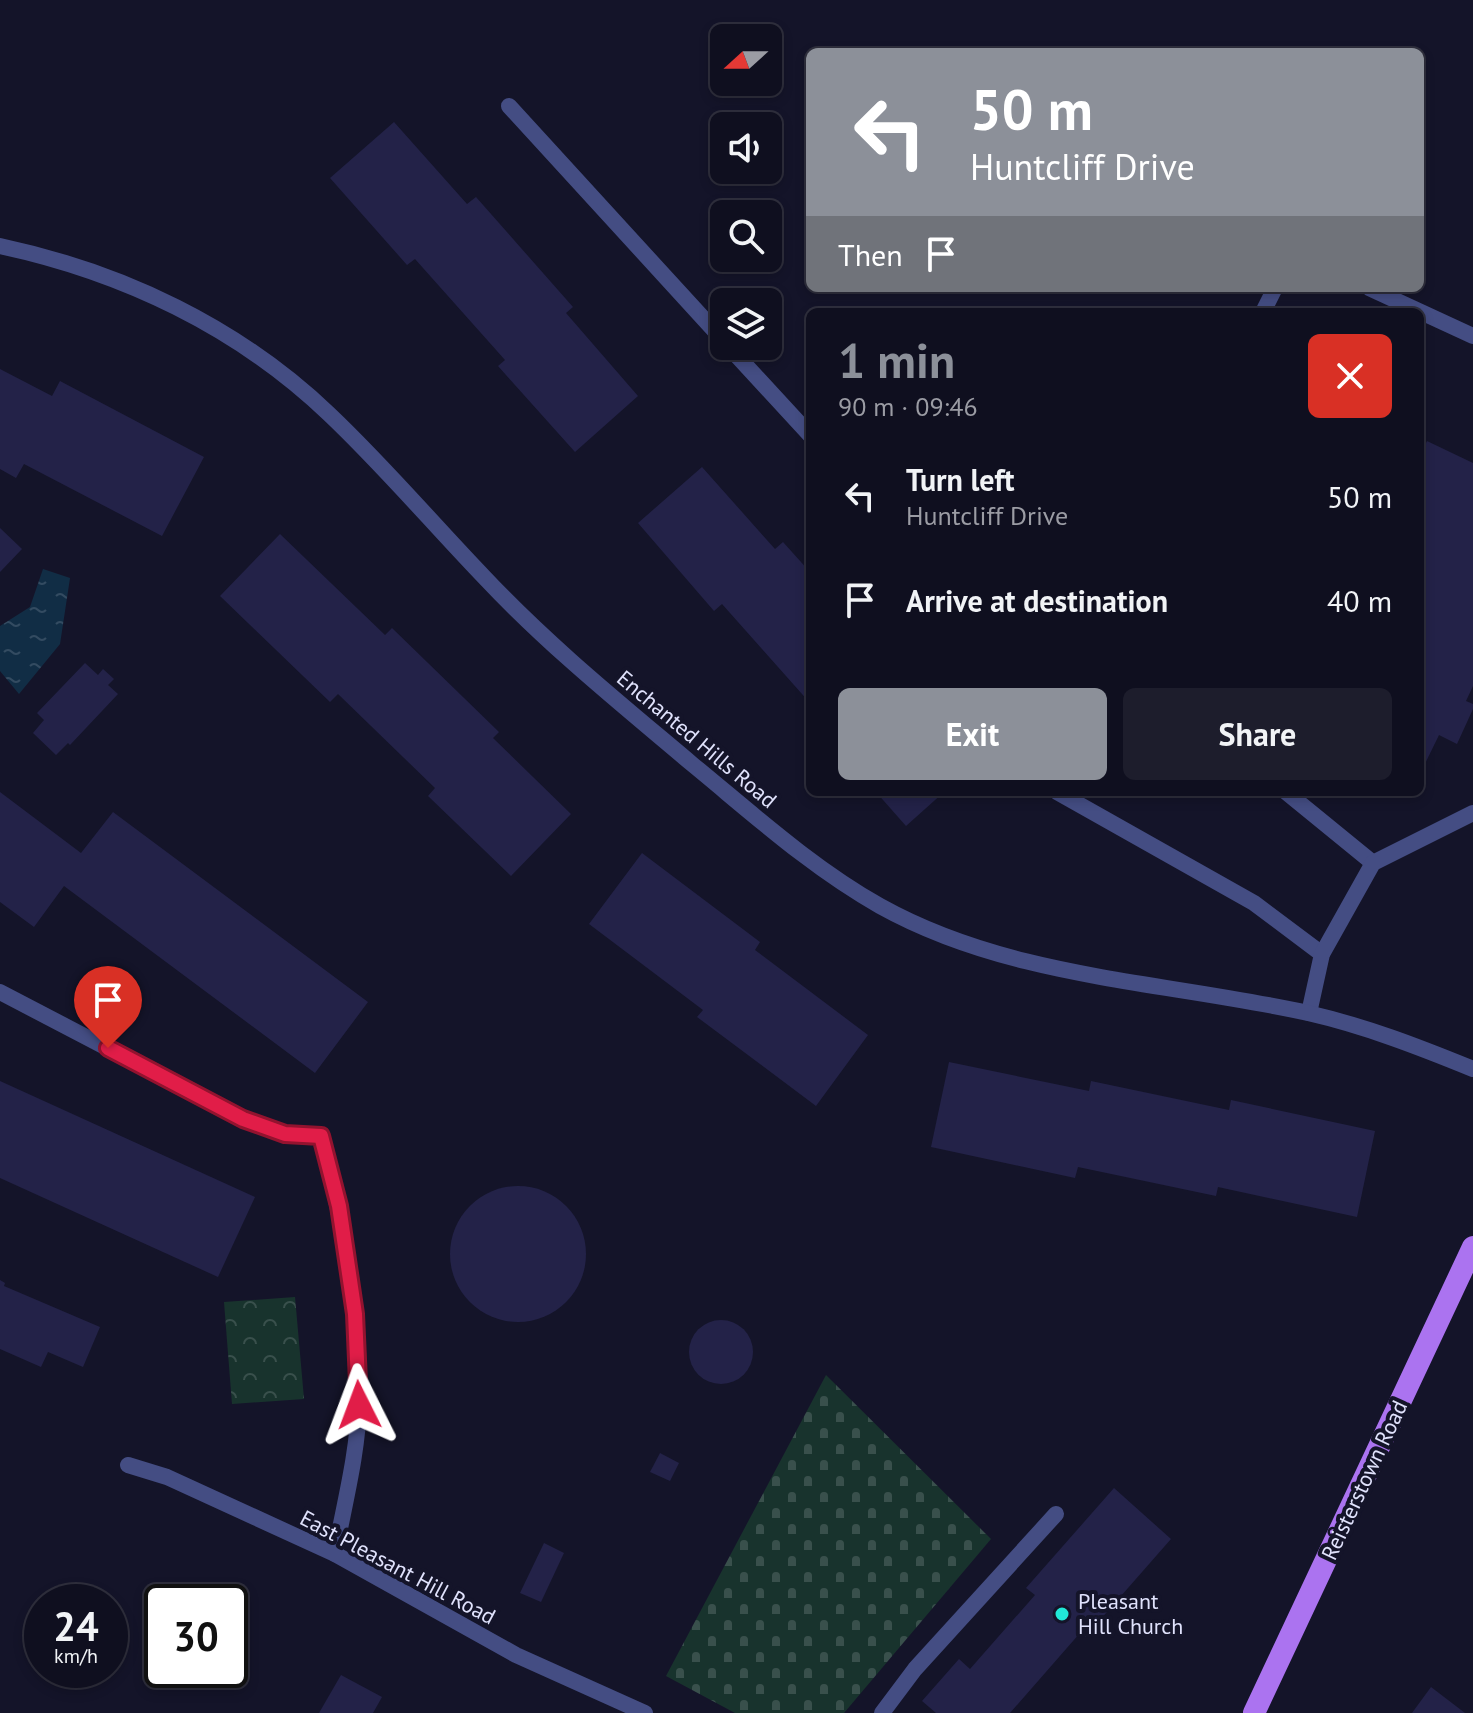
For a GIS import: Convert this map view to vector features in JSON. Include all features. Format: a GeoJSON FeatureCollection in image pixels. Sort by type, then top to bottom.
{"type":"FeatureCollection","features":[{"type":"Feature","properties":{"kind":"main road","name":"Reisterstown Road"},"geometry":{"type":"LineString","coordinates":[[1254,1713],[1473,1247]]}},
{"type":"Feature","properties":{"kind":"street"},"geometry":{"type":"LineString","coordinates":[[509,106],[710,326]]}},
{"type":"Feature","properties":{"kind":"street","name":"Enchanted Hills Road"},"geometry":{"type":"LineString","coordinates":[[0,246],[49,256],[149,292],[224,333],[281,373],[327,412],[486,580],[560,653],[812,863],[882,907],[953,941],[1003,956],[1080,974],[1309,1013],[1394,1037],[1473,1069]]}},
{"type":"Feature","properties":{"kind":"street"},"geometry":{"type":"LineString","coordinates":[[1378,292],[1412,308]]}},
{"type":"Feature","properties":{"kind":"street"},"geometry":{"type":"LineString","coordinates":[[1424,313],[1473,336]]}},
{"type":"Feature","properties":{"kind":"street"},"geometry":{"type":"LineString","coordinates":[[741,360],[806,431]]}},
{"type":"Feature","properties":{"kind":"street"},"geometry":{"type":"LineString","coordinates":[[1064,796],[1254,903],[1322,954]]}},
{"type":"Feature","properties":{"kind":"street"},"geometry":{"type":"LineString","coordinates":[[1291,796],[1373,863]]}},
{"type":"Feature","properties":{"kind":"street"},"geometry":{"type":"LineString","coordinates":[[1309,1013],[1322,954],[1373,863],[1473,813]]}},
{"type":"Feature","properties":{"kind":"street"},"geometry":{"type":"LineString","coordinates":[[0,992],[243,1119],[285,1134],[321,1136],[339,1206],[355,1314],[359,1405],[335,1554]]}},
{"type":"Feature","properties":{"kind":"street","name":"East Pleasant Hill Road"},"geometry":{"type":"LineString","coordinates":[[128,1465],[167,1477],[335,1554],[516,1655],[645,1713]]}},
{"type":"Feature","properties":{"kind":"street"},"geometry":{"type":"LineString","coordinates":[[882,1713],[915,1669],[1056,1514]]}},
{"type":"Feature","properties":{"kind":"green space"},"geometry":{"type":"Polygon","coordinates":[[[295,1297],[304,1399],[232,1404],[224,1302],[295,1297]]]}},
{"type":"Feature","properties":{"kind":"green space"},"geometry":{"type":"Polygon","coordinates":[[[826,1375],[991,1539],[844,1713],[735,1713],[666,1676],[826,1375]]]}},
{"type":"Feature","properties":{"kind":"water"},"geometry":{"type":"Polygon","coordinates":[[[43,569],[70,578],[60,644],[19,694],[0,671],[0,626],[30,607],[43,569]]]}},
{"type":"Feature","properties":{"kind":"building"},"geometry":{"type":"Polygon","coordinates":[[[394,122],[467,204],[476,197],[573,307],[566,313],[638,396],[575,452],[498,366],[505,360],[415,259],[407,265],[330,178],[394,122]]]}},
{"type":"Feature","properties":{"kind":"building"},"geometry":{"type":"Polygon","coordinates":[[[0,369],[52,396],[60,381],[204,457],[162,536],[24,464],[16,478],[0,469],[0,369]]]}},
{"type":"Feature","properties":{"kind":"building"},"geometry":{"type":"Polygon","coordinates":[[[1427,441],[1473,463],[1473,686],[1466,701],[1473,704],[1473,709],[1457,744],[1439,735],[1424,766],[1424,447],[1427,441]]]}},
{"type":"Feature","properties":{"kind":"building"},"geometry":{"type":"Polygon","coordinates":[[[702,467],[775,549],[783,542],[806,568],[806,698],[722,604],[714,611],[638,523],[702,467]]]}},
{"type":"Feature","properties":{"kind":"building"},"geometry":{"type":"Polygon","coordinates":[[[0,528],[22,549],[0,572],[0,528]]]}},
{"type":"Feature","properties":{"kind":"building"},"geometry":{"type":"Polygon","coordinates":[[[280,534],[385,635],[392,628],[499,732],[493,738],[571,814],[511,876],[428,796],[435,788],[338,694],[330,702],[220,596],[280,534]]]}},
{"type":"Feature","properties":{"kind":"building"},"geometry":{"type":"Polygon","coordinates":[[[85,663],[98,675],[103,669],[114,679],[108,685],[118,694],[70,745],[68,743],[56,755],[33,733],[44,720],[37,713],[85,663]]]}},
{"type":"Feature","properties":{"kind":"building"},"geometry":{"type":"Polygon","coordinates":[[[0,792],[81,853],[113,812],[368,1002],[315,1073],[64,886],[34,927],[0,902],[0,792]]]}},
{"type":"Feature","properties":{"kind":"building"},"geometry":{"type":"Polygon","coordinates":[[[880,796],[940,796],[906,826],[880,796]]]}},
{"type":"Feature","properties":{"kind":"building"},"geometry":{"type":"Polygon","coordinates":[[[642,853],[760,942],[755,950],[868,1035],[816,1106],[697,1017],[703,1010],[589,924],[642,853]]]}},
{"type":"Feature","properties":{"kind":"building"},"geometry":{"type":"Polygon","coordinates":[[[949,1062],[1089,1091],[1091,1081],[1229,1110],[1231,1100],[1375,1131],[1357,1217],[1218,1187],[1216,1196],[1078,1167],[1075,1178],[931,1147],[949,1062]]]}},
{"type":"Feature","properties":{"kind":"building"},"geometry":{"type":"Polygon","coordinates":[[[0,1081],[255,1197],[218,1277],[0,1178],[0,1081]]]}},
{"type":"Feature","properties":{"kind":"building"},"geometry":{"type":"Polygon","coordinates":[[[518,1186],[544,1191],[566,1206],[581,1228],[586,1254],[581,1280],[566,1302],[544,1317],[518,1322],[492,1317],[470,1302],[455,1280],[450,1254],[455,1228],[470,1206],[492,1191],[518,1186]]]}},
{"type":"Feature","properties":{"kind":"building"},"geometry":{"type":"Polygon","coordinates":[[[0,1280],[5,1283],[4,1286],[100,1327],[83,1367],[48,1352],[41,1367],[0,1349],[0,1280]]]}},
{"type":"Feature","properties":{"kind":"building"},"geometry":{"type":"Polygon","coordinates":[[[715,1320],[727,1320],[744,1329],[751,1340],[751,1364],[744,1375],[727,1384],[715,1384],[703,1379],[694,1370],[689,1358],[689,1346],[694,1334],[703,1325],[715,1320]]]}},
{"type":"Feature","properties":{"kind":"building"},"geometry":{"type":"Polygon","coordinates":[[[660,1453],[679,1463],[670,1481],[650,1472],[660,1453]]]}},
{"type":"Feature","properties":{"kind":"building","name":"Pleasant Hill Church"},"geometry":{"type":"Polygon","coordinates":[[[1114,1488],[1171,1539],[1085,1637],[1080,1633],[1010,1713],[936,1713],[922,1701],[959,1659],[970,1669],[1035,1595],[1026,1588],[1114,1488]]]}},
{"type":"Feature","properties":{"kind":"building"},"geometry":{"type":"Polygon","coordinates":[[[544,1543],[564,1553],[541,1602],[520,1593],[544,1543]]]}},
{"type":"Feature","properties":{"kind":"building"},"geometry":{"type":"Polygon","coordinates":[[[341,1675],[382,1697],[373,1713],[319,1713],[341,1675]]]}},
{"type":"Feature","properties":{"kind":"building"},"geometry":{"type":"Polygon","coordinates":[[[1431,1687],[1465,1713],[1412,1713],[1431,1687]]]}},
{"type":"Feature","properties":{"kind":"place","name":"Pleasant Hill Church"},"geometry":{"type":"Point","coordinates":[1062,1614]}},
{"type":"Feature","properties":{"kind":"route"},"geometry":{"type":"LineString","coordinates":[[108,1048],[243,1119],[285,1134],[321,1136],[339,1206],[355,1314],[359,1405]]}}]}
